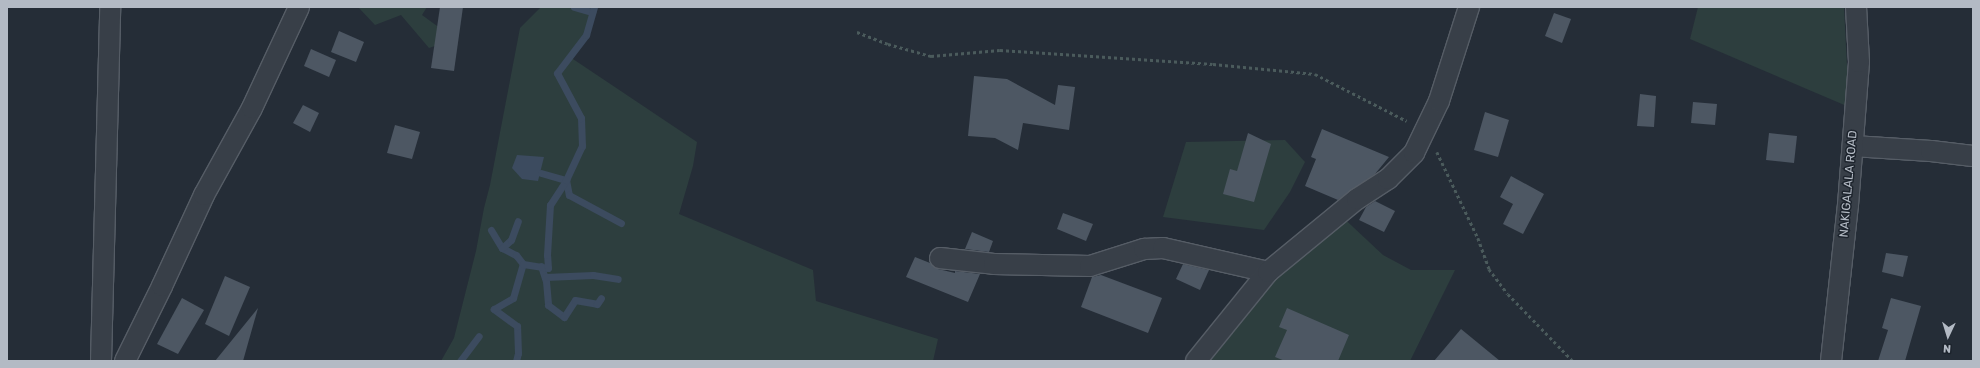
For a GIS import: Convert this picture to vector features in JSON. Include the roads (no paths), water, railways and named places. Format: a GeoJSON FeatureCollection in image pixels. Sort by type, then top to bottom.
{"type":"FeatureCollection","features":[{"type":"Feature","properties":{"kind":"street"},"geometry":{"type":"LineString","coordinates":[[101,361],[110,7]]}},
{"type":"Feature","properties":{"kind":"street"},"geometry":{"type":"LineString","coordinates":[[125,361],[204,195],[252,108],[299,7]]}},
{"type":"Feature","properties":{"kind":"street"},"geometry":{"type":"LineString","coordinates":[[1196,361],[1268,272],[1357,199],[1388,179],[1414,153],[1439,101],[1469,7]]}},
{"type":"Feature","properties":{"kind":"street","name":"NAKIGALALA ROAD"},"geometry":{"type":"LineString","coordinates":[[1830,361],[1840,289],[1853,146],[1859,62],[1856,7]]}},
{"type":"Feature","properties":{"kind":"street"},"geometry":{"type":"LineString","coordinates":[[1853,146],[1931,150],[1973,156]]}},
{"type":"Feature","properties":{"kind":"street"},"geometry":{"type":"LineString","coordinates":[[940,258],[994,264],[1090,266],[1144,249],[1163,248],[1268,272]]}},
{"type":"Feature","properties":{"kind":"water"},"geometry":{"type":"Polygon","coordinates":[[[517,155],[544,157],[538,181],[522,179],[512,168],[517,155]]]}},
{"type":"Feature","properties":{"kind":"waterway"},"geometry":{"type":"LineString","coordinates":[[574,7],[592,12]]}},
{"type":"Feature","properties":{"kind":"waterway"},"geometry":{"type":"LineString","coordinates":[[516,361],[518,353],[517,326],[494,309],[513,298],[523,264],[548,268],[547,255],[550,205],[566,180],[582,146],[581,118],[557,73],[586,35],[594,7]]}},
{"type":"Feature","properties":{"kind":"waterway"},"geometry":{"type":"LineString","coordinates":[[541,173],[566,180],[569,195],[621,223]]}},
{"type":"Feature","properties":{"kind":"waterway"},"geometry":{"type":"LineString","coordinates":[[502,248],[511,240],[518,221]]}},
{"type":"Feature","properties":{"kind":"waterway"},"geometry":{"type":"LineString","coordinates":[[491,230],[502,248],[516,255],[523,264]]}},
{"type":"Feature","properties":{"kind":"waterway"},"geometry":{"type":"LineString","coordinates":[[541,266],[546,281],[548,305],[564,317],[575,300],[597,304],[601,298]]}},
{"type":"Feature","properties":{"kind":"waterway"},"geometry":{"type":"LineString","coordinates":[[545,277],[593,275],[618,279]]}},
{"type":"Feature","properties":{"kind":"waterway"},"geometry":{"type":"LineString","coordinates":[[460,361],[479,336]]}}]}
